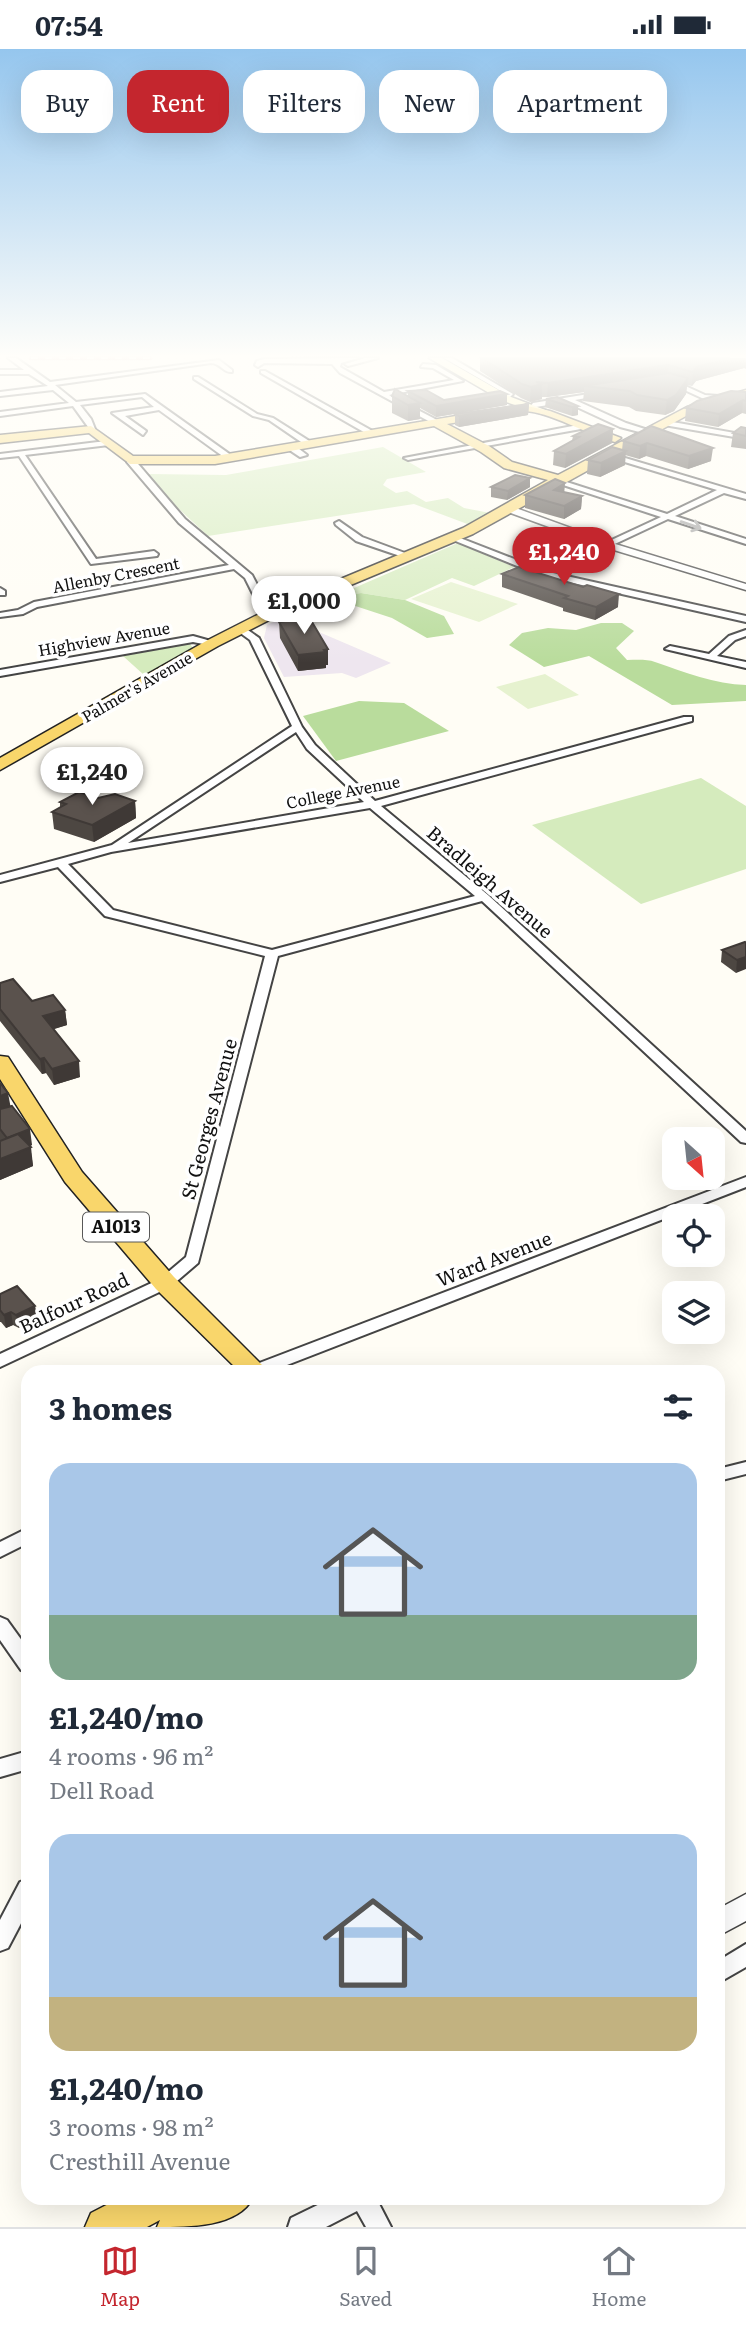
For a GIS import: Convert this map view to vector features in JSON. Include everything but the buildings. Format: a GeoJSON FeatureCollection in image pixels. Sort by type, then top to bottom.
{"type":"FeatureCollection","features":[{"type":"Feature","properties":{"kind":"main road"},"geometry":{"type":"LineString","coordinates":[[130,460],[148,460]]}},
{"type":"Feature","properties":{"kind":"main road"},"geometry":{"type":"LineString","coordinates":[[500,460],[508,465],[558,479]]}},
{"type":"Feature","properties":{"kind":"main road","name":"Palmer's Avenue"},"geometry":{"type":"LineString","coordinates":[[0,765],[213,643],[276,611],[453,538],[597,460]]}},
{"type":"Feature","properties":{"kind":"main road","name":"A1013"},"geometry":{"type":"LineString","coordinates":[[0,1062],[22,1113],[72,1177],[165,1283],[249,1365]]}},
{"type":"Feature","properties":{"kind":"main road"},"geometry":{"type":"LineString","coordinates":[[105,2227],[148,2205]]}},
{"type":"Feature","properties":{"kind":"main road"},"geometry":{"type":"LineString","coordinates":[[177,2227],[219,2205]]}},
{"type":"Feature","properties":{"kind":"street"},"geometry":{"type":"LineString","coordinates":[[25,460],[94,562],[154,554]]}},
{"type":"Feature","properties":{"kind":"street"},"geometry":{"type":"LineString","coordinates":[[130,460],[182,521],[249,577],[263,605],[276,611]]}},
{"type":"Feature","properties":{"kind":"street"},"geometry":{"type":"LineString","coordinates":[[626,460],[746,497]]}},
{"type":"Feature","properties":{"kind":"street"},"geometry":{"type":"LineString","coordinates":[[558,479],[746,542]]}},
{"type":"Feature","properties":{"kind":"street"},"geometry":{"type":"LineString","coordinates":[[545,574],[724,490]]}},
{"type":"Feature","properties":{"kind":"street"},"geometry":{"type":"LineString","coordinates":[[509,509],[608,545],[746,587]]}},
{"type":"Feature","properties":{"kind":"street"},"geometry":{"type":"LineString","coordinates":[[339,523],[359,539],[409,556]]}},
{"type":"Feature","properties":{"kind":"street"},"geometry":{"type":"LineString","coordinates":[[453,538],[545,574],[746,619]]}},
{"type":"Feature","properties":{"kind":"street","name":"Allenby Crescent"},"geometry":{"type":"LineString","coordinates":[[3,615],[20,612],[34,605],[236,566]]}},
{"type":"Feature","properties":{"kind":"street","name":"Bradleigh Avenue"},"geometry":{"type":"LineString","coordinates":[[242,630],[254,638],[297,727],[311,747],[372,804],[484,897],[746,1139]]}},
{"type":"Feature","properties":{"kind":"street"},"geometry":{"type":"LineString","coordinates":[[709,657],[732,638],[746,633]]}},
{"type":"Feature","properties":{"kind":"street","name":"Highview Avenue"},"geometry":{"type":"LineString","coordinates":[[0,673],[193,639],[213,643]]}},
{"type":"Feature","properties":{"kind":"street"},"geometry":{"type":"LineString","coordinates":[[670,649],[746,665]]}},
{"type":"Feature","properties":{"kind":"street","name":"College Avenue"},"geometry":{"type":"LineString","coordinates":[[0,879],[110,849],[372,804],[688,719]]}},
{"type":"Feature","properties":{"kind":"street"},"geometry":{"type":"LineString","coordinates":[[110,849],[297,727]]}},
{"type":"Feature","properties":{"kind":"street"},"geometry":{"type":"LineString","coordinates":[[61,863],[109,913],[272,954],[484,897]]}},
{"type":"Feature","properties":{"kind":"street","name":"St Georges Avenue"},"geometry":{"type":"LineString","coordinates":[[165,1283],[192,1259],[272,954]]}},
{"type":"Feature","properties":{"kind":"street","name":"Ward Avenue"},"geometry":{"type":"LineString","coordinates":[[274,1365],[746,1182]]}},
{"type":"Feature","properties":{"kind":"street","name":"Balfour Road"},"geometry":{"type":"LineString","coordinates":[[0,1361],[165,1283]]}},
{"type":"Feature","properties":{"kind":"street"},"geometry":{"type":"LineString","coordinates":[[725,1473],[746,1468]]}},
{"type":"Feature","properties":{"kind":"street"},"geometry":{"type":"LineString","coordinates":[[0,1550],[21,1539]]}},
{"type":"Feature","properties":{"kind":"street"},"geometry":{"type":"LineString","coordinates":[[0,1625],[21,1654]]}},
{"type":"Feature","properties":{"kind":"street"},"geometry":{"type":"LineString","coordinates":[[0,1768],[21,1762]]}},
{"type":"Feature","properties":{"kind":"street"},"geometry":{"type":"LineString","coordinates":[[0,1941],[21,1902]]}},
{"type":"Feature","properties":{"kind":"street"},"geometry":{"type":"LineString","coordinates":[[725,1919],[746,1907]]}},
{"type":"Feature","properties":{"kind":"street"},"geometry":{"type":"LineString","coordinates":[[725,1968],[746,1955]]}},
{"type":"Feature","properties":{"kind":"street"},"geometry":{"type":"LineString","coordinates":[[300,2227],[343,2205]]}},
{"type":"Feature","properties":{"kind":"street"},"geometry":{"type":"LineString","coordinates":[[367,2205],[379,2227]]}},
{"type":"Feature","properties":{"kind":"shaded area"},"geometry":{"type":"Polygon","coordinates":[[[284,617],[391,663],[356,678],[342,673],[284,677],[264,638],[267,625],[284,617]]]}},
{"type":"Feature","properties":{"kind":"green space"},"geometry":{"type":"Polygon","coordinates":[[[312,460],[405,460],[426,472],[387,479],[383,485],[396,493],[407,491],[426,502],[448,498],[464,508],[490,513],[470,525],[414,504],[208,536],[149,481],[148,474],[226,475],[312,460]]]}},
{"type":"Feature","properties":{"kind":"green space"},"geometry":{"type":"Polygon","coordinates":[[[458,543],[514,567],[474,586],[452,578],[405,600],[361,593],[331,598],[458,543]]]}},
{"type":"Feature","properties":{"kind":"green space"},"geometry":{"type":"Polygon","coordinates":[[[451,582],[518,604],[479,622],[411,599],[451,582]]]}},
{"type":"Feature","properties":{"kind":"green space"},"geometry":{"type":"Polygon","coordinates":[[[361,593],[405,600],[444,616],[454,634],[427,638],[392,618],[331,598],[361,593]]]}},
{"type":"Feature","properties":{"kind":"green space"},"geometry":{"type":"Polygon","coordinates":[[[601,623],[622,623],[634,631],[616,648],[627,660],[652,661],[711,680],[746,685],[746,701],[672,705],[589,656],[544,667],[509,645],[522,633],[548,628],[576,630],[601,623]]]}},
{"type":"Feature","properties":{"kind":"green space"},"geometry":{"type":"Polygon","coordinates":[[[190,644],[193,648],[144,675],[123,656],[190,644]]]}},
{"type":"Feature","properties":{"kind":"green space"},"geometry":{"type":"Polygon","coordinates":[[[545,674],[579,695],[528,709],[496,687],[545,674]]]}},
{"type":"Feature","properties":{"kind":"green space"},"geometry":{"type":"Polygon","coordinates":[[[359,701],[404,703],[449,731],[336,761],[303,716],[359,701]]]}},
{"type":"Feature","properties":{"kind":"green space"},"geometry":{"type":"Polygon","coordinates":[[[701,778],[746,806],[746,869],[641,904],[532,825],[701,778]]]}}]}
